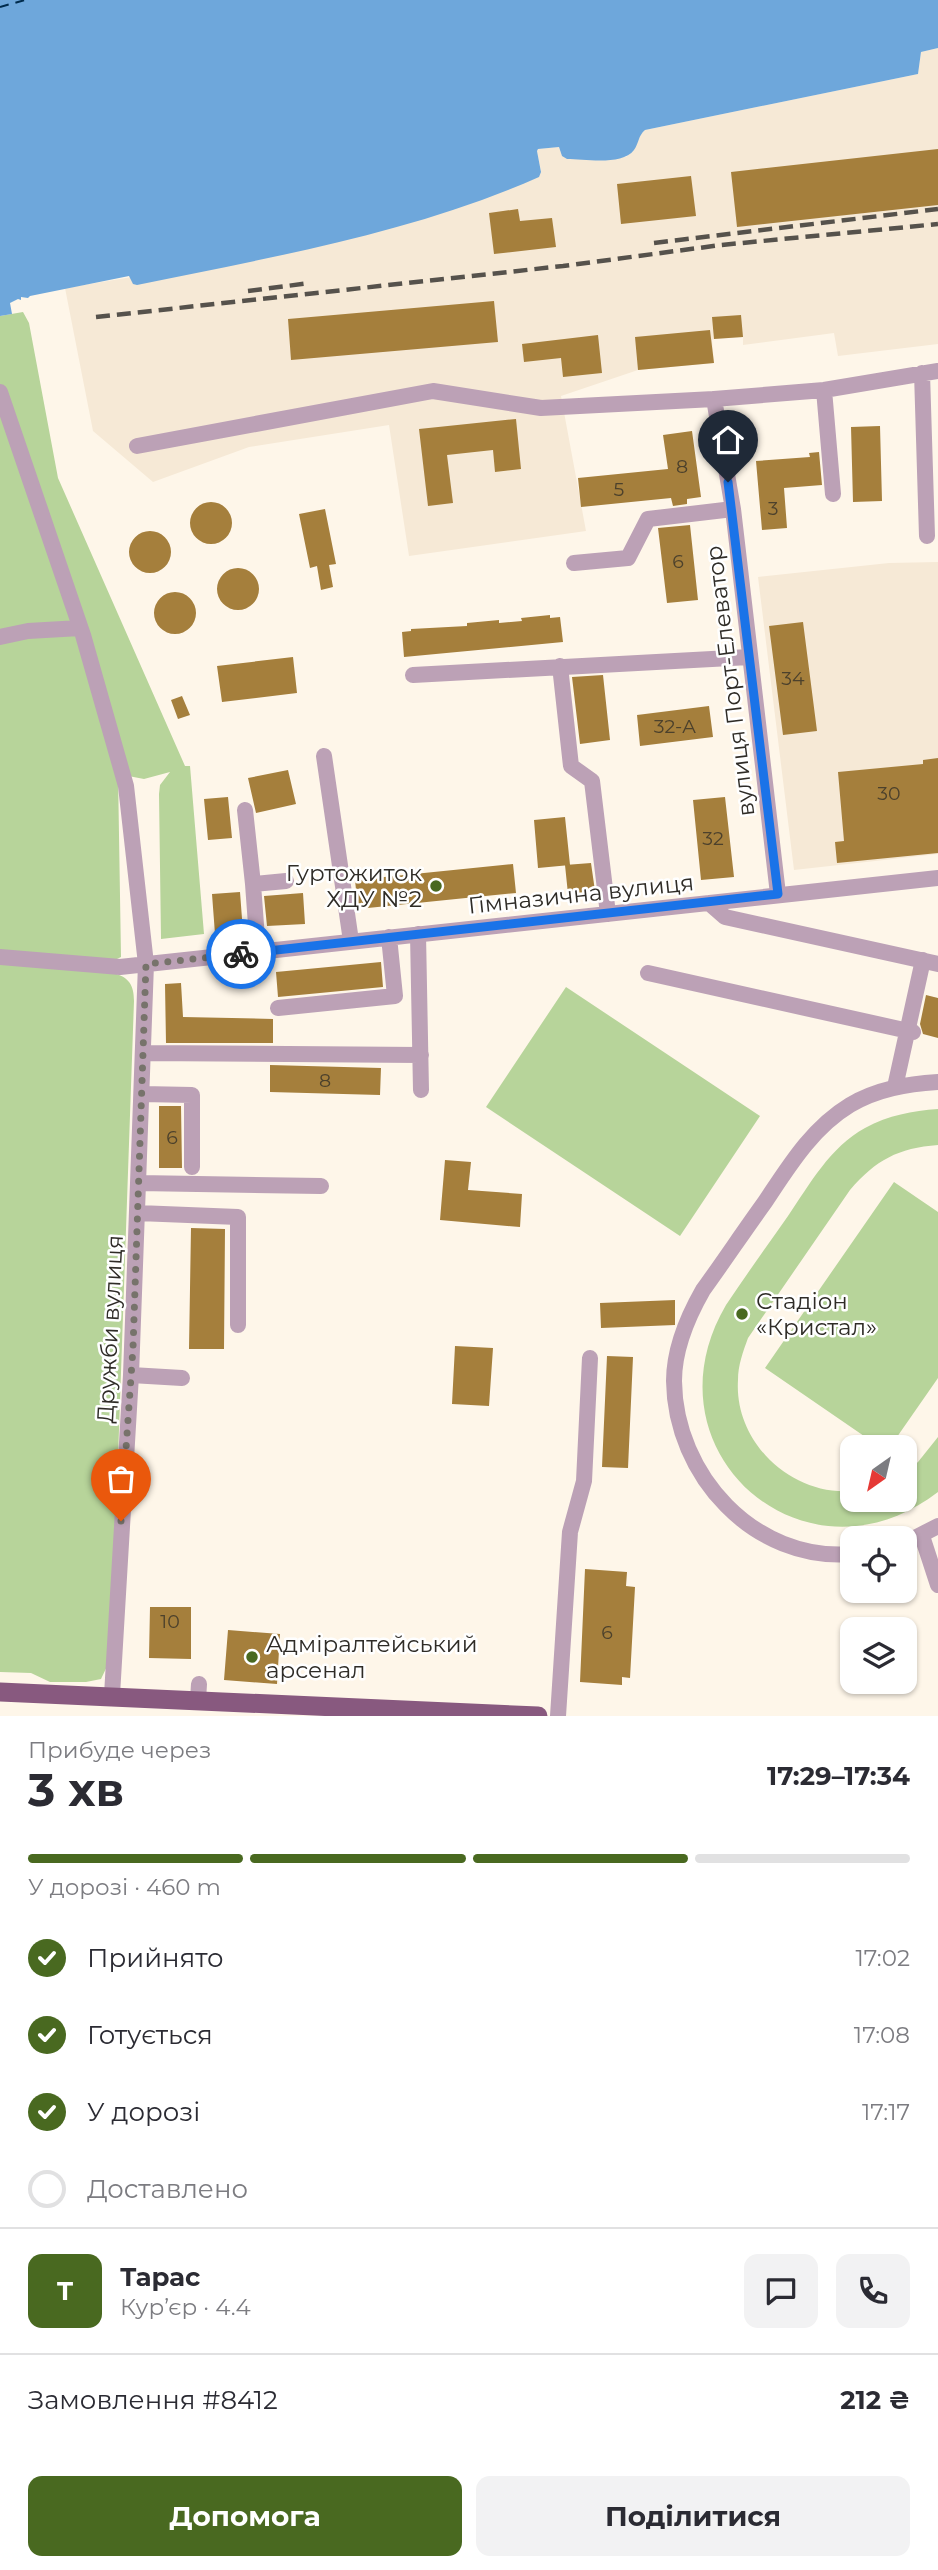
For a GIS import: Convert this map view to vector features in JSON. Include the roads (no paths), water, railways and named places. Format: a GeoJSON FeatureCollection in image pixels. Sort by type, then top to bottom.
{"type":"FeatureCollection","features":[{"type":"Feature","properties":{"kind":"main road"},"geometry":{"type":"LineString","coordinates":[[0,1692],[112,1695],[198,1692],[538,1716]]}},
{"type":"Feature","properties":{"kind":"street"},"geometry":{"type":"LineString","coordinates":[[930,372],[938,384]]}},
{"type":"Feature","properties":{"kind":"street"},"geometry":{"type":"LineString","coordinates":[[137,446],[433,391],[541,408],[714,400],[824,390],[930,372]]}},
{"type":"Feature","properties":{"kind":"street"},"geometry":{"type":"LineString","coordinates":[[927,536],[930,372]]}},
{"type":"Feature","properties":{"kind":"street"},"geometry":{"type":"LineString","coordinates":[[824,390],[833,494]]}},
{"type":"Feature","properties":{"kind":"street","name":"Дружби вулиця"},"geometry":{"type":"LineString","coordinates":[[0,392],[80,628],[126,786],[146,964],[131,1375],[112,1695]]}},
{"type":"Feature","properties":{"kind":"street","name":"вулиця Порт-Елеватор"},"geometry":{"type":"LineString","coordinates":[[714,400],[733,509],[778,894]]}},
{"type":"Feature","properties":{"kind":"street"},"geometry":{"type":"LineString","coordinates":[[574,563],[628,558],[648,519],[733,509]]}},
{"type":"Feature","properties":{"kind":"street"},"geometry":{"type":"LineString","coordinates":[[0,637],[28,631],[80,628]]}},
{"type":"Feature","properties":{"kind":"street"},"geometry":{"type":"LineString","coordinates":[[413,675],[749,657]]}},
{"type":"Feature","properties":{"kind":"street"},"geometry":{"type":"LineString","coordinates":[[559,666],[572,766],[592,781],[608,914]]}},
{"type":"Feature","properties":{"kind":"street"},"geometry":{"type":"LineString","coordinates":[[324,756],[351,941]]}},
{"type":"Feature","properties":{"kind":"street"},"geometry":{"type":"LineString","coordinates":[[245,810],[258,952]]}},
{"type":"Feature","properties":{"kind":"street","name":"Гімназична вулиця"},"geometry":{"type":"LineString","coordinates":[[0,957],[120,967],[938,878]]}},
{"type":"Feature","properties":{"kind":"street"},"geometry":{"type":"LineString","coordinates":[[253,884],[286,881]]}},
{"type":"Feature","properties":{"kind":"street"},"geometry":{"type":"LineString","coordinates":[[709,903],[724,917],[930,962],[895,1087]]}},
{"type":"Feature","properties":{"kind":"street"},"geometry":{"type":"LineString","coordinates":[[418,934],[421,1090]]}},
{"type":"Feature","properties":{"kind":"street"},"geometry":{"type":"LineString","coordinates":[[278,1008],[395,996],[389,937]]}},
{"type":"Feature","properties":{"kind":"street"},"geometry":{"type":"LineString","coordinates":[[648,973],[910,1031]]}},
{"type":"Feature","properties":{"kind":"street"},"geometry":{"type":"LineString","coordinates":[[144,1053],[421,1055]]}},
{"type":"Feature","properties":{"kind":"street"},"geometry":{"type":"LineString","coordinates":[[840,1553],[814,1552],[779,1542],[747,1524],[719,1500],[700,1474],[685,1445],[677,1414],[674,1379],[679,1343],[691,1311],[800,1151],[822,1125],[850,1105],[880,1091],[938,1082]]}},
{"type":"Feature","properties":{"kind":"street"},"geometry":{"type":"LineString","coordinates":[[142,1094],[192,1095],[192,1167]]}},
{"type":"Feature","properties":{"kind":"street"},"geometry":{"type":"LineString","coordinates":[[139,1183],[321,1186]]}},
{"type":"Feature","properties":{"kind":"street"},"geometry":{"type":"LineString","coordinates":[[138,1213],[238,1217],[238,1325]]}},
{"type":"Feature","properties":{"kind":"street"},"geometry":{"type":"LineString","coordinates":[[558,1716],[570,1532],[584,1481],[590,1358]]}},
{"type":"Feature","properties":{"kind":"street"},"geometry":{"type":"LineString","coordinates":[[131,1375],[182,1378]]}},
{"type":"Feature","properties":{"kind":"street"},"geometry":{"type":"LineString","coordinates":[[917,1538],[938,1526]]}},
{"type":"Feature","properties":{"kind":"street"},"geometry":{"type":"LineString","coordinates":[[922,1536],[938,1585]]}},
{"type":"Feature","properties":{"kind":"water"},"geometry":{"type":"Polygon","coordinates":[[[0,0],[938,0],[938,48],[921,52],[918,74],[645,130],[634,150],[621,158],[567,159],[562,156],[559,147],[538,149],[541,172],[539,177],[442,214],[341,242],[137,285],[133,284],[129,276],[28,298],[21,297],[21,300],[10,303],[12,314],[0,316],[0,0]]]}},
{"type":"Feature","properties":{"kind":"railway"},"geometry":{"type":"LineString","coordinates":[[654,243],[938,209]]}},
{"type":"Feature","properties":{"kind":"railway"},"geometry":{"type":"LineString","coordinates":[[96,317],[563,266],[721,245],[938,224]]}},
{"type":"Feature","properties":{"kind":"railway"},"geometry":{"type":"LineString","coordinates":[[248,291],[310,283]]}},
{"type":"Feature","properties":{"kind":"place","name":"Гуртожиток ХДУ №2"},"geometry":{"type":"Point","coordinates":[436,886]}},
{"type":"Feature","properties":{"kind":"place","name":"Стадіон «Кристал»"},"geometry":{"type":"Point","coordinates":[742,1314]}},
{"type":"Feature","properties":{"kind":"place","name":"Адміралтейський арсенал"},"geometry":{"type":"Point","coordinates":[252,1657]}}]}
